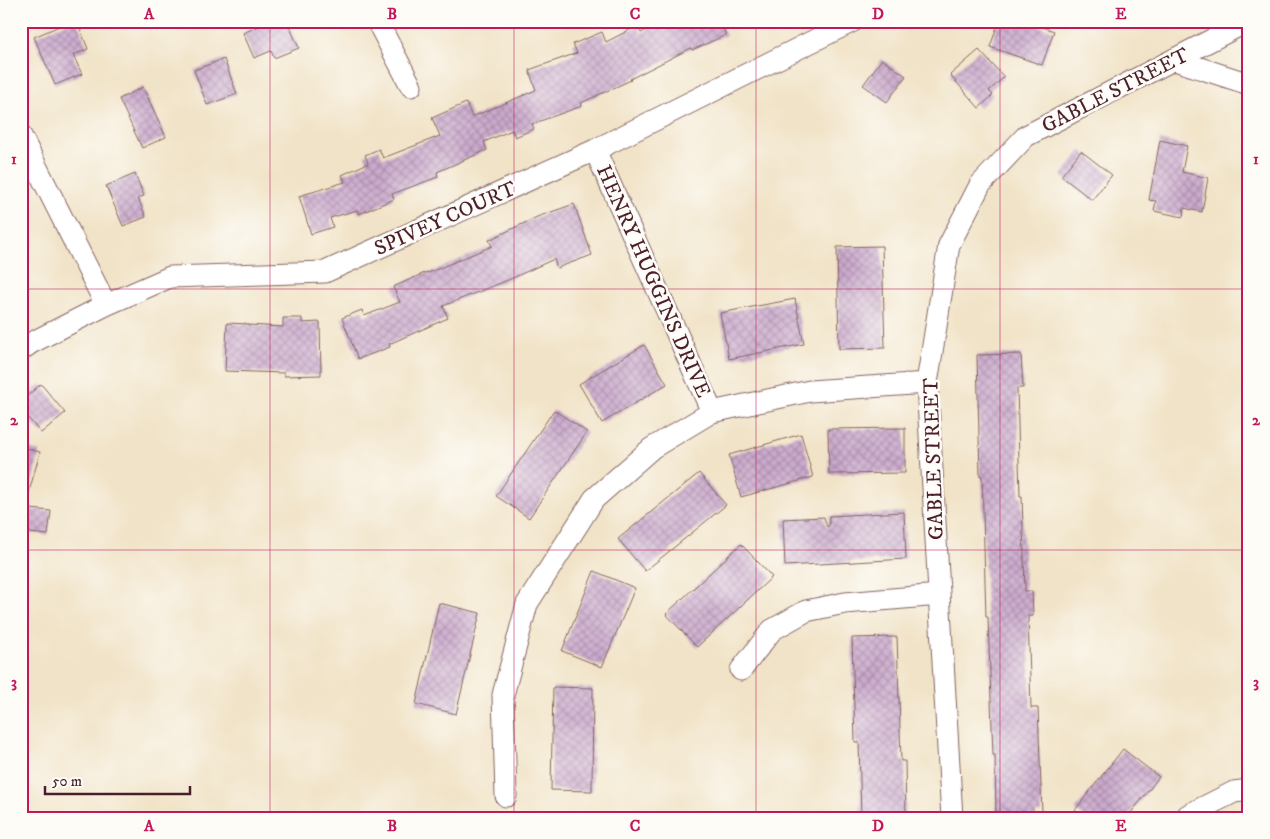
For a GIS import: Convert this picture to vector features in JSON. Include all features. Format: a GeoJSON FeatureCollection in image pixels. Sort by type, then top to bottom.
{"type":"FeatureCollection","features":[{"type":"Feature","properties":{"kind":"street"},"geometry":{"type":"LineString","coordinates":[[378,21],[411,86]]}},
{"type":"Feature","properties":{"kind":"street","name":"SPIVEY COURT"},"geometry":{"type":"LineString","coordinates":[[21,350],[31,343],[106,305],[170,277],[325,272],[595,150],[853,21]]}},
{"type":"Feature","properties":{"kind":"street","name":"GABLE STREET"},"geometry":{"type":"LineString","coordinates":[[952,818],[927,383],[949,245],[980,185],[1026,136],[1248,21]]}},
{"type":"Feature","properties":{"kind":"street"},"geometry":{"type":"LineString","coordinates":[[1175,60],[1249,84]]}},
{"type":"Feature","properties":{"kind":"street"},"geometry":{"type":"LineString","coordinates":[[21,136],[106,305]]}},
{"type":"Feature","properties":{"kind":"street","name":"HENRY HUGGINS DRIVE"},"geometry":{"type":"LineString","coordinates":[[595,150],[712,412]]}},
{"type":"Feature","properties":{"kind":"street"},"geometry":{"type":"LineString","coordinates":[[506,796],[503,695],[527,604],[594,499],[652,448],[712,412],[810,391],[927,383]]}},
{"type":"Feature","properties":{"kind":"street"},"geometry":{"type":"LineString","coordinates":[[742,670],[772,630],[806,611],[845,603],[939,595]]}},
{"type":"Feature","properties":{"kind":"street"},"geometry":{"type":"LineString","coordinates":[[1186,818],[1188,815],[1234,792],[1249,790]]}},
{"type":"Feature","properties":{"kind":"building"},"geometry":{"type":"Polygon","coordinates":[[[71,21],[77,21],[88,49],[73,55],[82,74],[55,85],[34,37],[71,21]]]}},
{"type":"Feature","properties":{"kind":"building"},"geometry":{"type":"Polygon","coordinates":[[[270,21],[287,21],[299,48],[274,58],[271,51],[254,58],[243,33],[270,21]]]}},
{"type":"Feature","properties":{"kind":"building"},"geometry":{"type":"Polygon","coordinates":[[[663,21],[720,21],[726,35],[692,50],[691,48],[631,80],[581,103],[582,106],[532,124],[534,129],[515,137],[512,130],[484,142],[487,150],[437,172],[438,177],[392,194],[394,199],[359,214],[357,210],[330,218],[333,227],[311,234],[299,196],[345,182],[342,175],[368,163],[365,155],[379,149],[383,158],[440,136],[432,118],[466,103],[472,117],[536,90],[529,70],[577,53],[573,44],[602,32],[606,42],[637,26],[641,33],[663,21]]]}},
{"type":"Feature","properties":{"kind":"building"},"geometry":{"type":"Polygon","coordinates":[[[999,21],[1026,21],[1054,31],[1042,65],[990,47],[999,21]]]}},
{"type":"Feature","properties":{"kind":"building"},"geometry":{"type":"Polygon","coordinates":[[[979,50],[1004,77],[989,91],[993,95],[979,108],[950,75],[979,50]]]}},
{"type":"Feature","properties":{"kind":"building"},"geometry":{"type":"Polygon","coordinates":[[[224,59],[237,94],[207,105],[194,70],[224,59]]]}},
{"type":"Feature","properties":{"kind":"building"},"geometry":{"type":"Polygon","coordinates":[[[882,59],[906,76],[887,102],[863,85],[882,59]]]}},
{"type":"Feature","properties":{"kind":"building"},"geometry":{"type":"Polygon","coordinates":[[[143,87],[166,137],[142,148],[119,99],[143,87]]]}},
{"type":"Feature","properties":{"kind":"building"},"geometry":{"type":"Polygon","coordinates":[[[1160,140],[1187,146],[1182,172],[1208,178],[1202,212],[1184,208],[1183,217],[1154,211],[1156,201],[1149,200],[1160,140]]]}},
{"type":"Feature","properties":{"kind":"building"},"geometry":{"type":"Polygon","coordinates":[[[1081,151],[1112,175],[1092,200],[1061,176],[1081,151]]]}},
{"type":"Feature","properties":{"kind":"building"},"geometry":{"type":"Polygon","coordinates":[[[135,174],[144,196],[138,198],[146,217],[123,226],[106,186],[135,174]]]}},
{"type":"Feature","properties":{"kind":"building"},"geometry":{"type":"Polygon","coordinates":[[[574,204],[592,255],[557,268],[554,259],[443,306],[448,318],[389,344],[390,347],[358,359],[342,318],[362,310],[364,316],[400,302],[393,287],[492,246],[489,240],[537,217],[574,204]]]}},
{"type":"Feature","properties":{"kind":"building"},"geometry":{"type":"Polygon","coordinates":[[[882,246],[885,348],[839,349],[837,247],[882,246]]]}},
{"type":"Feature","properties":{"kind":"building"},"geometry":{"type":"Polygon","coordinates":[[[795,299],[804,344],[729,359],[720,313],[795,299]]]}},
{"type":"Feature","properties":{"kind":"building"},"geometry":{"type":"Polygon","coordinates":[[[283,318],[302,318],[302,323],[320,322],[321,375],[284,376],[284,373],[225,371],[227,323],[283,327],[283,318]]]}},
{"type":"Feature","properties":{"kind":"building"},"geometry":{"type":"Polygon","coordinates":[[[644,345],[667,384],[602,423],[579,384],[644,345]]]}},
{"type":"Feature","properties":{"kind":"building"},"geometry":{"type":"Polygon","coordinates":[[[1021,354],[1023,388],[1017,388],[1020,496],[1022,496],[1025,591],[1032,591],[1033,616],[1028,616],[1031,708],[1038,708],[1042,813],[1036,813],[1036,818],[996,818],[995,755],[993,755],[988,617],[986,617],[982,476],[980,476],[977,355],[1021,354]]]}},
{"type":"Feature","properties":{"kind":"building"},"geometry":{"type":"Polygon","coordinates":[[[41,384],[65,413],[41,433],[21,410],[21,401],[41,384]]]}},
{"type":"Feature","properties":{"kind":"building"},"geometry":{"type":"Polygon","coordinates":[[[554,410],[587,432],[529,518],[496,496],[554,410]]]}},
{"type":"Feature","properties":{"kind":"building"},"geometry":{"type":"Polygon","coordinates":[[[905,428],[905,473],[829,474],[828,429],[905,428]]]}},
{"type":"Feature","properties":{"kind":"building"},"geometry":{"type":"Polygon","coordinates":[[[801,434],[813,477],[741,497],[729,455],[801,434]]]}},
{"type":"Feature","properties":{"kind":"building"},"geometry":{"type":"Polygon","coordinates":[[[21,447],[40,452],[26,503],[21,503],[21,447]]]}},
{"type":"Feature","properties":{"kind":"building"},"geometry":{"type":"Polygon","coordinates":[[[699,473],[726,505],[645,571],[618,539],[699,473]]]}},
{"type":"Feature","properties":{"kind":"building"},"geometry":{"type":"Polygon","coordinates":[[[21,508],[51,511],[48,535],[21,532],[21,508]]]}},
{"type":"Feature","properties":{"kind":"building"},"geometry":{"type":"Polygon","coordinates":[[[904,512],[906,559],[785,566],[783,519],[824,517],[827,527],[829,526],[829,516],[904,512]]]}},
{"type":"Feature","properties":{"kind":"building"},"geometry":{"type":"Polygon","coordinates":[[[741,544],[772,577],[697,647],[666,614],[741,544]]]}},
{"type":"Feature","properties":{"kind":"building"},"geometry":{"type":"Polygon","coordinates":[[[594,571],[635,588],[602,667],[562,651],[594,571]]]}},
{"type":"Feature","properties":{"kind":"building"},"geometry":{"type":"Polygon","coordinates":[[[439,603],[480,613],[456,714],[416,704],[439,603]]]}},
{"type":"Feature","properties":{"kind":"building"},"geometry":{"type":"Polygon","coordinates":[[[897,637],[901,761],[905,761],[906,818],[861,818],[859,742],[855,742],[852,638],[897,637]]]}},
{"type":"Feature","properties":{"kind":"building"},"geometry":{"type":"Polygon","coordinates":[[[553,687],[593,688],[592,791],[551,790],[553,687]]]}},
{"type":"Feature","properties":{"kind":"building"},"geometry":{"type":"Polygon","coordinates":[[[1123,749],[1159,777],[1127,818],[1085,818],[1075,810],[1123,749]]]}}]}
